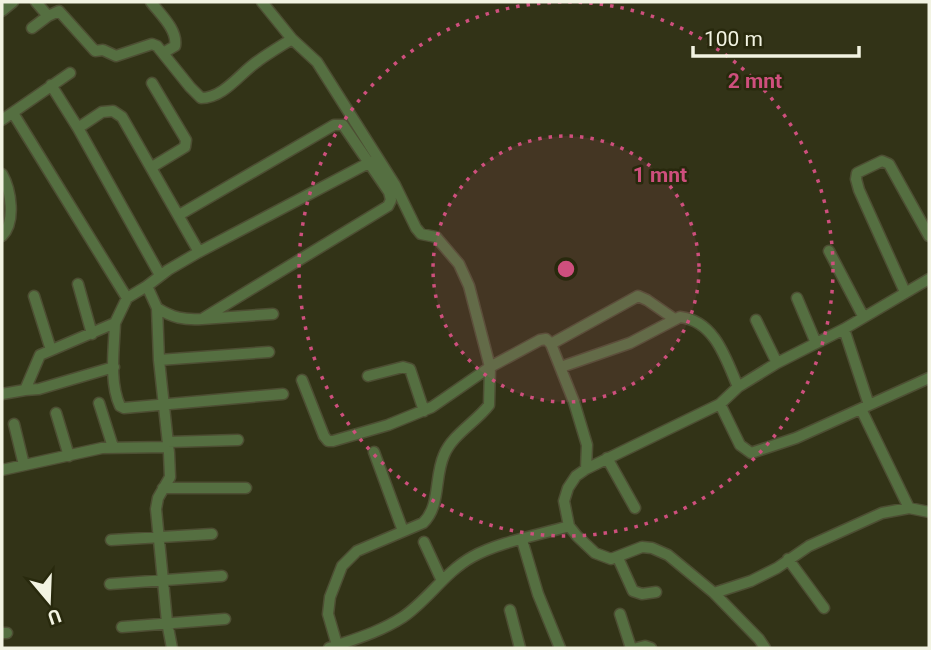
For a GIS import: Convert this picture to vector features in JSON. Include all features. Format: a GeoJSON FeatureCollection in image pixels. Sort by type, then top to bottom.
{"type":"FeatureCollection","features":[{"type":"Feature","properties":{"kind":"street"},"geometry":{"type":"LineString","coordinates":[[2,11],[13,2]]}},
{"type":"Feature","properties":{"kind":"street"},"geometry":{"type":"LineString","coordinates":[[36,2],[48,16]]}},
{"type":"Feature","properties":{"kind":"street"},"geometry":{"type":"LineString","coordinates":[[151,2],[176,38],[175,46],[163,53]]}},
{"type":"Feature","properties":{"kind":"street"},"geometry":{"type":"LineString","coordinates":[[262,2],[292,39],[317,62],[395,185],[416,228],[421,234],[436,237],[459,264],[469,286],[489,367],[489,405],[444,452],[434,508],[430,516],[423,523],[357,551],[342,566],[330,597],[328,614],[333,647],[357,644],[404,616],[472,557],[569,526]]}},
{"type":"Feature","properties":{"kind":"street"},"geometry":{"type":"LineString","coordinates":[[32,28],[48,16],[62,12],[95,51],[103,50],[116,56],[152,44],[201,98],[209,98],[225,89],[257,61],[292,39]]}},
{"type":"Feature","properties":{"kind":"street"},"geometry":{"type":"LineString","coordinates":[[2,120],[70,73]]}},
{"type":"Feature","properties":{"kind":"street"},"geometry":{"type":"LineString","coordinates":[[152,83],[186,140],[185,147],[152,167]]}},
{"type":"Feature","properties":{"kind":"street"},"geometry":{"type":"LineString","coordinates":[[51,85],[160,275]]}},
{"type":"Feature","properties":{"kind":"street"},"geometry":{"type":"LineString","coordinates":[[78,128],[102,112],[113,111],[122,117],[199,252]]}},
{"type":"Feature","properties":{"kind":"street"},"geometry":{"type":"LineString","coordinates":[[13,113],[127,298]]}},
{"type":"Feature","properties":{"kind":"street"},"geometry":{"type":"LineString","coordinates":[[179,215],[334,125],[343,125],[389,192],[391,200],[388,206],[202,319]]}},
{"type":"Feature","properties":{"kind":"street"},"geometry":{"type":"LineString","coordinates":[[283,394],[120,406],[114,367],[115,323],[127,298],[160,275],[378,158]]}},
{"type":"Feature","properties":{"kind":"street"},"geometry":{"type":"LineString","coordinates":[[905,292],[859,190],[857,173],[882,162],[890,164],[929,236]]}},
{"type":"Feature","properties":{"kind":"street"},"geometry":{"type":"LineString","coordinates":[[2,174],[10,195],[9,226],[2,236]]}},
{"type":"Feature","properties":{"kind":"street"},"geometry":{"type":"LineString","coordinates":[[829,250],[863,316]]}},
{"type":"Feature","properties":{"kind":"street"},"geometry":{"type":"LineString","coordinates":[[765,648],[714,593],[659,551],[642,547],[611,559],[595,553],[569,526],[565,495],[576,477],[586,469],[720,404],[738,387],[777,363],[844,330],[863,316],[929,279]]}},
{"type":"Feature","properties":{"kind":"street"},"geometry":{"type":"LineString","coordinates":[[78,284],[92,334]]}},
{"type":"Feature","properties":{"kind":"street"},"geometry":{"type":"LineString","coordinates":[[147,286],[157,308],[159,360],[168,445],[170,477],[158,498],[156,509],[172,648]]}},
{"type":"Feature","properties":{"kind":"street"},"geometry":{"type":"LineString","coordinates":[[34,296],[51,350]]}},
{"type":"Feature","properties":{"kind":"street"},"geometry":{"type":"LineString","coordinates":[[551,344],[638,296],[673,318]]}},
{"type":"Feature","properties":{"kind":"street"},"geometry":{"type":"LineString","coordinates":[[797,298],[816,343]]}},
{"type":"Feature","properties":{"kind":"street"},"geometry":{"type":"LineString","coordinates":[[157,308],[171,317],[184,320],[273,314]]}},
{"type":"Feature","properties":{"kind":"street"},"geometry":{"type":"LineString","coordinates":[[561,367],[630,343],[673,318],[680,317],[696,321],[711,333],[738,387]]}},
{"type":"Feature","properties":{"kind":"street"},"geometry":{"type":"LineString","coordinates":[[755,320],[777,363]]}},
{"type":"Feature","properties":{"kind":"street"},"geometry":{"type":"LineString","coordinates":[[25,390],[38,357],[115,323]]}},
{"type":"Feature","properties":{"kind":"street"},"geometry":{"type":"LineString","coordinates":[[844,330],[865,407],[909,508]]}},
{"type":"Feature","properties":{"kind":"street"},"geometry":{"type":"LineString","coordinates":[[302,380],[328,441],[388,425],[424,411],[458,391],[489,367],[545,339],[551,344],[561,367],[587,445],[586,469]]}},
{"type":"Feature","properties":{"kind":"street"},"geometry":{"type":"LineString","coordinates":[[159,360],[269,352]]}},
{"type":"Feature","properties":{"kind":"street"},"geometry":{"type":"LineString","coordinates":[[2,394],[39,389],[114,367]]}},
{"type":"Feature","properties":{"kind":"street"},"geometry":{"type":"LineString","coordinates":[[368,376],[402,367],[410,369],[424,411]]}},
{"type":"Feature","properties":{"kind":"street"},"geometry":{"type":"LineString","coordinates":[[720,404],[740,445],[751,453],[796,438],[929,378]]}},
{"type":"Feature","properties":{"kind":"street"},"geometry":{"type":"LineString","coordinates":[[99,403],[113,447]]}},
{"type":"Feature","properties":{"kind":"street"},"geometry":{"type":"LineString","coordinates":[[56,413],[69,456]]}},
{"type":"Feature","properties":{"kind":"street"},"geometry":{"type":"LineString","coordinates":[[14,424],[24,465]]}},
{"type":"Feature","properties":{"kind":"street"},"geometry":{"type":"LineString","coordinates":[[2,470],[113,447],[238,440]]}},
{"type":"Feature","properties":{"kind":"street"},"geometry":{"type":"LineString","coordinates":[[374,452],[403,531]]}},
{"type":"Feature","properties":{"kind":"street"},"geometry":{"type":"LineString","coordinates":[[607,458],[635,508]]}},
{"type":"Feature","properties":{"kind":"street"},"geometry":{"type":"LineString","coordinates":[[163,488],[246,488]]}},
{"type":"Feature","properties":{"kind":"street"},"geometry":{"type":"LineString","coordinates":[[714,593],[751,581],[849,526],[882,513],[909,508],[929,512]]}},
{"type":"Feature","properties":{"kind":"street"},"geometry":{"type":"LineString","coordinates":[[111,540],[212,534]]}},
{"type":"Feature","properties":{"kind":"street"},"geometry":{"type":"LineString","coordinates":[[522,540],[538,594],[560,648]]}},
{"type":"Feature","properties":{"kind":"street"},"geometry":{"type":"LineString","coordinates":[[424,541],[442,581]]}},
{"type":"Feature","properties":{"kind":"street"},"geometry":{"type":"LineString","coordinates":[[618,558],[633,591],[642,594],[656,592]]}},
{"type":"Feature","properties":{"kind":"street"},"geometry":{"type":"LineString","coordinates":[[788,559],[824,608]]}},
{"type":"Feature","properties":{"kind":"street"},"geometry":{"type":"LineString","coordinates":[[110,584],[222,576]]}},
{"type":"Feature","properties":{"kind":"street"},"geometry":{"type":"LineString","coordinates":[[510,610],[520,648]]}},
{"type":"Feature","properties":{"kind":"street"},"geometry":{"type":"LineString","coordinates":[[620,614],[631,648]]}},
{"type":"Feature","properties":{"kind":"street"},"geometry":{"type":"LineString","coordinates":[[122,627],[225,620]]}},
{"type":"Feature","properties":{"kind":"street"},"geometry":{"type":"LineString","coordinates":[[637,648],[651,648]]}}]}
